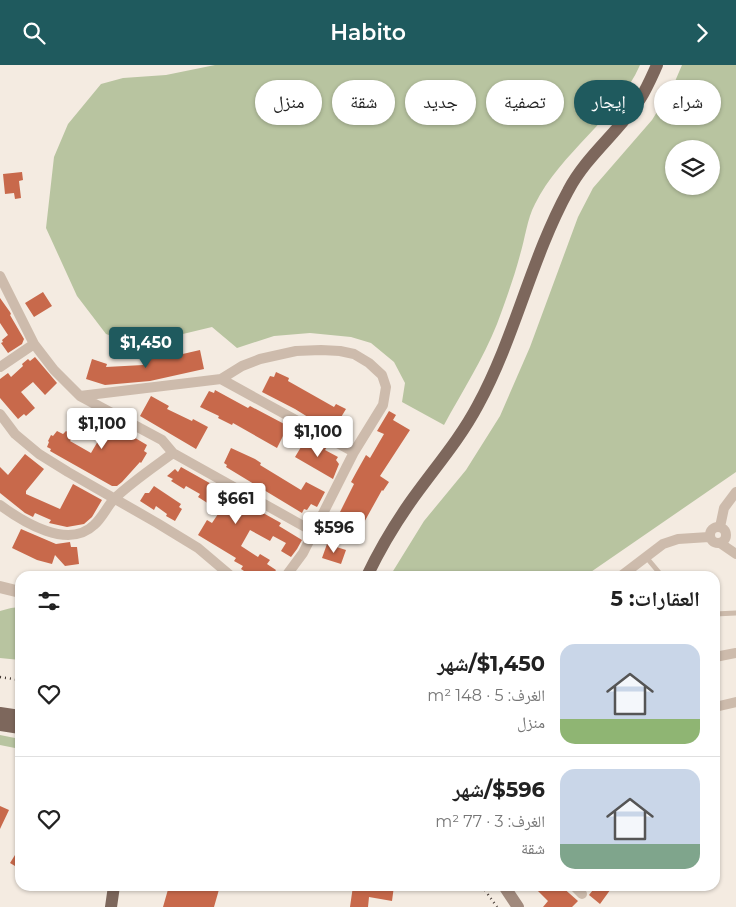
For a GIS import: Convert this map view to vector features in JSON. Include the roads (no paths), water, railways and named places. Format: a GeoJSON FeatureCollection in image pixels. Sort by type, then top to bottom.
{"type":"FeatureCollection","features":[{"type":"Feature","properties":{"kind":"main road"},"geometry":{"type":"LineString","coordinates":[[370,571],[381,548],[409,504],[460,436],[479,404],[509,338],[546,239],[568,191],[584,167],[640,99],[657,65]]}},
{"type":"Feature","properties":{"kind":"main road"},"geometry":{"type":"LineString","coordinates":[[0,713],[15,715]]}},
{"type":"Feature","properties":{"kind":"main road"},"geometry":{"type":"LineString","coordinates":[[0,725],[15,727]]}},
{"type":"Feature","properties":{"kind":"main road"},"geometry":{"type":"LineString","coordinates":[[111,907],[113,891]]}},
{"type":"Feature","properties":{"kind":"main road"},"geometry":{"type":"LineString","coordinates":[[507,891],[518,907]]}},
{"type":"Feature","properties":{"kind":"street"},"geometry":{"type":"LineString","coordinates":[[0,276],[34,344],[54,370],[80,395],[162,441],[173,453],[314,531]]}},
{"type":"Feature","properties":{"kind":"street"},"geometry":{"type":"LineString","coordinates":[[0,367],[34,344]]}},
{"type":"Feature","properties":{"kind":"street"},"geometry":{"type":"LineString","coordinates":[[80,395],[221,379],[242,366],[260,359],[296,351],[340,351],[354,354],[369,363],[382,375],[386,387],[383,405],[354,452],[304,553],[290,571]]}},
{"type":"Feature","properties":{"kind":"street"},"geometry":{"type":"LineString","coordinates":[[221,379],[354,452]]}},
{"type":"Feature","properties":{"kind":"street"},"geometry":{"type":"LineString","coordinates":[[0,414],[15,433],[39,453],[68,473],[198,548],[224,571]]}},
{"type":"Feature","properties":{"kind":"street"},"geometry":{"type":"LineString","coordinates":[[0,505],[38,529],[70,535],[83,532],[94,527],[114,499],[173,453]]}},
{"type":"Feature","properties":{"kind":"street"},"geometry":{"type":"LineString","coordinates":[[720,527],[724,508],[736,492]]}},
{"type":"Feature","properties":{"kind":"street"},"geometry":{"type":"LineString","coordinates":[[709,537],[712,529],[720,527]]}},
{"type":"Feature","properties":{"kind":"street"},"geometry":{"type":"LineString","coordinates":[[720,527],[726,533],[736,554]]}},
{"type":"Feature","properties":{"kind":"street"},"geometry":{"type":"LineString","coordinates":[[628,571],[670,541],[709,537],[712,541],[727,538]]}},
{"type":"Feature","properties":{"kind":"street"},"geometry":{"type":"LineString","coordinates":[[0,587],[15,591]]}},
{"type":"Feature","properties":{"kind":"street"},"geometry":{"type":"LineString","coordinates":[[720,656],[736,653]]}},
{"type":"Feature","properties":{"kind":"street"},"geometry":{"type":"LineString","coordinates":[[720,706],[736,702]]}},
{"type":"Feature","properties":{"kind":"street"},"geometry":{"type":"LineString","coordinates":[[579,891],[582,894]]}},
{"type":"Feature","properties":{"kind":"lane"},"geometry":{"type":"LineString","coordinates":[[646,557],[658,571]]}},
{"type":"Feature","properties":{"kind":"lane"},"geometry":{"type":"LineString","coordinates":[[720,614],[736,613]]}},
{"type":"Feature","properties":{"kind":"railway"},"geometry":{"type":"LineString","coordinates":[[0,677],[15,679]]}},
{"type":"Feature","properties":{"kind":"railway"},"geometry":{"type":"LineString","coordinates":[[486,891],[497,907]]}}]}
